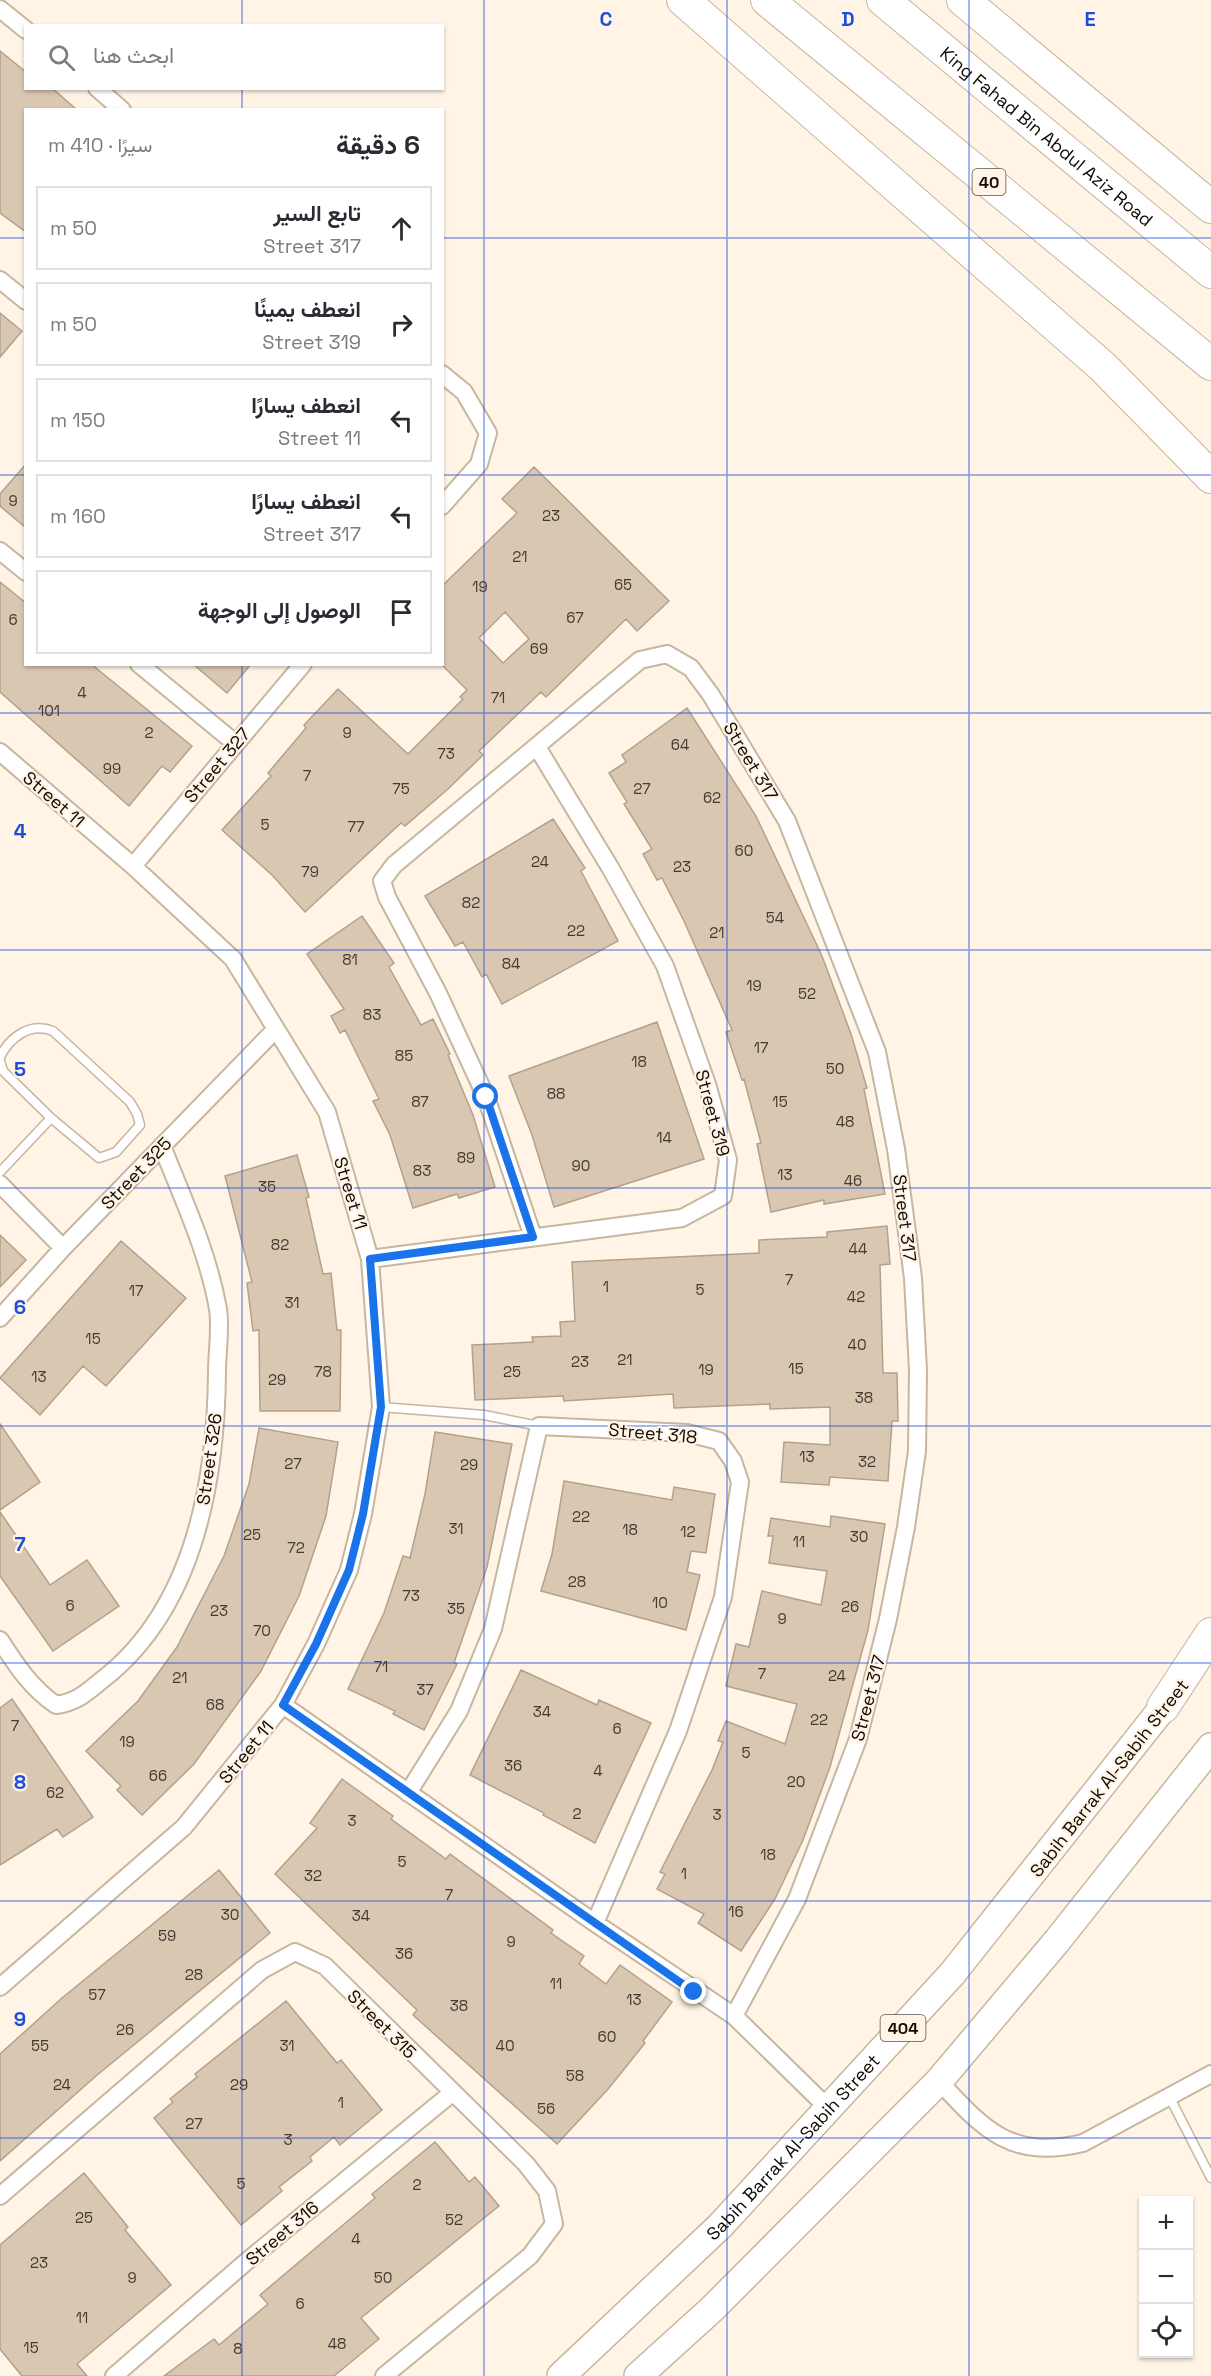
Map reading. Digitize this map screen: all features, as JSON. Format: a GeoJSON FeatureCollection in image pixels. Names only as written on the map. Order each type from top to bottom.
{"type":"FeatureCollection","features":[{"type":"Feature","properties":{"kind":"highway"},"geometry":{"type":"LineString","coordinates":[[683,0],[1103,367],[1211,448]]}},
{"type":"Feature","properties":{"kind":"highway","name":"40"},"geometry":{"type":"LineString","coordinates":[[767,0],[1211,364]]}},
{"type":"Feature","properties":{"kind":"highway","name":"King Fahad Bin Abdul Aziz Road"},"geometry":{"type":"LineString","coordinates":[[883,0],[1211,272]]}},
{"type":"Feature","properties":{"kind":"highway"},"geometry":{"type":"LineString","coordinates":[[963,0],[1211,207]]}},
{"type":"Feature","properties":{"kind":"highway"},"geometry":{"type":"LineString","coordinates":[[1103,367],[1211,477]]}},
{"type":"Feature","properties":{"kind":"highway"},"geometry":{"type":"LineString","coordinates":[[1163,1707],[1211,1634]]}},
{"type":"Feature","properties":{"kind":"main road","name":"Sabih Barrak Al-Sabih Street"},"geometry":{"type":"LineString","coordinates":[[561,2376],[720,2226],[952,1974],[1163,1707],[1211,1650]]}},
{"type":"Feature","properties":{"kind":"main road"},"geometry":{"type":"LineString","coordinates":[[638,2376],[712,2309],[939,2081],[1057,1941],[1211,1747]]}},
{"type":"Feature","properties":{"kind":"street"},"geometry":{"type":"LineString","coordinates":[[0,9],[24,28]]}},
{"type":"Feature","properties":{"kind":"street"},"geometry":{"type":"LineString","coordinates":[[99,90],[120,108]]}},
{"type":"Feature","properties":{"kind":"street"},"geometry":{"type":"LineString","coordinates":[[0,280],[24,299]]}},
{"type":"Feature","properties":{"kind":"street"},"geometry":{"type":"LineString","coordinates":[[444,376],[464,392],[488,433],[479,464],[444,504]]}},
{"type":"Feature","properties":{"kind":"street"},"geometry":{"type":"LineString","coordinates":[[0,551],[24,570]]}},
{"type":"Feature","properties":{"kind":"street","name":"Street 317"},"geometry":{"type":"LineString","coordinates":[[533,1237],[486,1097],[438,993],[387,897],[382,880],[394,865],[640,660],[667,654],[691,668],[711,695],[787,821],[877,1052],[896,1149],[913,1278],[918,1370],[917,1451],[906,1527],[888,1619],[858,1739],[797,1899],[734,2016]]}},
{"type":"Feature","properties":{"kind":"street"},"geometry":{"type":"LineString","coordinates":[[141,666],[235,742]]}},
{"type":"Feature","properties":{"kind":"street","name":"Street 327"},"geometry":{"type":"LineString","coordinates":[[133,866],[301,666]]}},
{"type":"Feature","properties":{"kind":"street","name":"Street 319"},"geometry":{"type":"LineString","coordinates":[[370,1259],[682,1218],[723,1196],[728,1160],[707,1084],[665,966],[611,869],[537,747]]}},
{"type":"Feature","properties":{"kind":"street","name":"Street 11"},"geometry":{"type":"LineString","coordinates":[[0,752],[133,866],[233,958],[327,1113],[370,1259],[381,1407],[363,1514],[349,1570],[316,1644],[283,1705],[184,1827],[0,1987]]}},
{"type":"Feature","properties":{"kind":"street","name":"Street 325"},"geometry":{"type":"LineString","coordinates":[[0,1318],[63,1248],[275,1030]]}},
{"type":"Feature","properties":{"kind":"street","name":"Street 326"},"geometry":{"type":"LineString","coordinates":[[0,1640],[25,1678],[44,1697],[56,1705],[73,1703],[127,1661],[171,1597],[203,1511],[214,1455],[218,1310],[198,1235],[162,1146]]}},
{"type":"Feature","properties":{"kind":"street"},"geometry":{"type":"LineString","coordinates":[[0,1184],[63,1248]]}},
{"type":"Feature","properties":{"kind":"street"},"geometry":{"type":"LineString","coordinates":[[408,1793],[459,1711],[494,1629],[539,1426]]}},
{"type":"Feature","properties":{"kind":"street","name":"Street 318"},"geometry":{"type":"LineString","coordinates":[[539,1426],[687,1433],[719,1441],[733,1461],[740,1482],[723,1598],[678,1731],[595,1923]]}},
{"type":"Feature","properties":{"kind":"street"},"geometry":{"type":"LineString","coordinates":[[283,1705],[595,1923],[734,2016],[829,2109]]}},
{"type":"Feature","properties":{"kind":"street","name":"Street 315"},"geometry":{"type":"LineString","coordinates":[[0,2196],[262,1970],[295,1952],[324,1966],[526,2164],[547,2191],[554,2223],[530,2256],[384,2376]]}},
{"type":"Feature","properties":{"kind":"street"},"geometry":{"type":"LineString","coordinates":[[939,2081],[975,2121],[994,2135],[1015,2144],[1037,2149],[1060,2148],[1083,2143],[1211,2074]]}},
{"type":"Feature","properties":{"kind":"street","name":"Street 316"},"geometry":{"type":"LineString","coordinates":[[114,2376],[246,2262],[452,2093]]}},
{"type":"Feature","properties":{"kind":"lane"},"geometry":{"type":"LineString","coordinates":[[42,1027],[52,1031],[130,1102],[138,1114],[140,1125],[116,1152],[99,1158],[51,1118],[3,1071],[0,1059],[22,1032],[42,1027]]}},
{"type":"Feature","properties":{"kind":"lane"},"geometry":{"type":"LineString","coordinates":[[0,1172],[51,1118]]}},
{"type":"Feature","properties":{"kind":"lane"},"geometry":{"type":"LineString","coordinates":[[381,1407],[484,1416],[539,1426]]}},
{"type":"Feature","properties":{"kind":"lane"},"geometry":{"type":"LineString","coordinates":[[1169,2096],[1211,2178]]}},
{"type":"Feature","properties":{"kind":"building"},"geometry":{"type":"Polygon","coordinates":[[[0,51],[24,70],[24,90],[54,90],[75,108],[24,108],[24,231],[0,213],[0,51]]]}},
{"type":"Feature","properties":{"kind":"building"},"geometry":{"type":"Polygon","coordinates":[[[0,313],[22,331],[0,357],[0,313]]]}},
{"type":"Feature","properties":{"kind":"building"},"geometry":{"type":"Polygon","coordinates":[[[24,466],[24,526],[0,506],[0,494],[24,466]]]}},
{"type":"Feature","properties":{"kind":"building"},"geometry":{"type":"Polygon","coordinates":[[[534,467],[669,601],[637,631],[626,619],[546,697],[541,692],[479,751],[483,755],[448,789],[405,826],[401,823],[305,912],[273,876],[222,830],[271,776],[268,773],[306,728],[304,725],[338,689],[408,754],[463,699],[460,697],[467,690],[443,666],[444,584],[517,513],[502,499],[534,467]],[[505,612],[479,638],[503,663],[529,639],[505,612]]]}},
{"type":"Feature","properties":{"kind":"building"},"geometry":{"type":"Polygon","coordinates":[[[0,582],[24,601],[24,666],[93,666],[192,746],[170,772],[162,766],[129,806],[0,692],[0,582]]]}},
{"type":"Feature","properties":{"kind":"building"},"geometry":{"type":"Polygon","coordinates":[[[195,666],[249,666],[227,693],[195,666]]]}},
{"type":"Feature","properties":{"kind":"building"},"geometry":{"type":"Polygon","coordinates":[[[687,708],[756,816],[822,956],[851,1034],[867,1088],[864,1089],[885,1194],[824,1204],[824,1200],[771,1212],[757,1144],[761,1143],[744,1079],[742,1080],[726,1032],[732,1030],[684,921],[662,878],[657,880],[643,854],[652,849],[624,804],[627,802],[609,773],[626,762],[622,755],[687,708]]]}},
{"type":"Feature","properties":{"kind":"building"},"geometry":{"type":"Polygon","coordinates":[[[553,819],[585,868],[581,871],[618,941],[502,1004],[486,974],[482,977],[463,942],[455,946],[425,896],[553,819]]]}},
{"type":"Feature","properties":{"kind":"building"},"geometry":{"type":"Polygon","coordinates":[[[362,916],[394,963],[389,967],[421,1025],[433,1019],[450,1054],[448,1055],[473,1115],[495,1187],[459,1198],[457,1194],[413,1208],[390,1135],[373,1101],[379,1099],[345,1030],[340,1033],[331,1016],[344,1009],[307,954],[362,916]]]}},
{"type":"Feature","properties":{"kind":"building"},"geometry":{"type":"Polygon","coordinates":[[[657,1022],[704,1159],[554,1207],[532,1135],[509,1076],[657,1022]]]}},
{"type":"Feature","properties":{"kind":"building"},"geometry":{"type":"Polygon","coordinates":[[[297,1155],[309,1197],[306,1198],[323,1274],[331,1273],[337,1330],[341,1330],[340,1411],[260,1411],[259,1330],[253,1331],[247,1283],[252,1282],[225,1176],[297,1155]]]}},
{"type":"Feature","properties":{"kind":"building"},"geometry":{"type":"Polygon","coordinates":[[[887,1226],[890,1264],[880,1265],[883,1373],[897,1373],[898,1421],[892,1421],[888,1481],[830,1477],[829,1485],[781,1482],[784,1442],[830,1445],[830,1407],[770,1409],[770,1404],[674,1408],[673,1394],[564,1401],[563,1396],[475,1400],[472,1345],[533,1342],[532,1337],[561,1336],[560,1322],[575,1321],[572,1262],[759,1253],[759,1240],[827,1237],[827,1232],[887,1226]]]}},
{"type":"Feature","properties":{"kind":"building"},"geometry":{"type":"Polygon","coordinates":[[[0,1235],[26,1260],[0,1287],[0,1235]]]}},
{"type":"Feature","properties":{"kind":"building"},"geometry":{"type":"Polygon","coordinates":[[[121,1241],[186,1298],[106,1386],[83,1366],[40,1415],[0,1378],[121,1241]]]}},
{"type":"Feature","properties":{"kind":"building"},"geometry":{"type":"Polygon","coordinates":[[[0,1424],[40,1482],[0,1510],[0,1424]]]}},
{"type":"Feature","properties":{"kind":"building"},"geometry":{"type":"Polygon","coordinates":[[[259,1428],[338,1442],[326,1516],[299,1596],[261,1671],[194,1764],[142,1815],[117,1790],[121,1786],[86,1751],[138,1701],[177,1647],[224,1556],[249,1484],[259,1428]]]}},
{"type":"Feature","properties":{"kind":"building"},"geometry":{"type":"Polygon","coordinates":[[[435,1432],[512,1444],[487,1567],[454,1663],[457,1664],[424,1730],[393,1714],[395,1711],[348,1689],[384,1613],[403,1556],[410,1558],[425,1494],[435,1432]]]}},
{"type":"Feature","properties":{"kind":"building"},"geometry":{"type":"Polygon","coordinates":[[[564,1481],[672,1500],[674,1487],[715,1494],[706,1553],[691,1551],[687,1572],[700,1575],[686,1630],[541,1591],[552,1554],[564,1481]]]}},
{"type":"Feature","properties":{"kind":"building"},"geometry":{"type":"Polygon","coordinates":[[[0,1512],[50,1585],[87,1560],[119,1606],[53,1651],[0,1576],[0,1512]]]}},
{"type":"Feature","properties":{"kind":"building"},"geometry":{"type":"Polygon","coordinates":[[[831,1516],[885,1524],[868,1630],[830,1767],[803,1840],[775,1899],[741,1951],[698,1923],[704,1914],[657,1889],[665,1874],[660,1872],[712,1770],[723,1742],[718,1741],[726,1721],[785,1744],[797,1704],[726,1686],[736,1644],[749,1647],[762,1591],[821,1605],[827,1571],[769,1563],[773,1536],[768,1536],[771,1518],[830,1527],[831,1516]]]}},
{"type":"Feature","properties":{"kind":"building"},"geometry":{"type":"Polygon","coordinates":[[[521,1670],[597,1705],[599,1700],[651,1723],[595,1843],[543,1815],[544,1813],[470,1775],[521,1670]]]}},
{"type":"Feature","properties":{"kind":"building"},"geometry":{"type":"Polygon","coordinates":[[[12,1699],[93,1817],[63,1837],[57,1829],[0,1865],[0,1708],[12,1699]]]}},
{"type":"Feature","properties":{"kind":"building"},"geometry":{"type":"Polygon","coordinates":[[[342,1779],[393,1816],[391,1819],[446,1859],[450,1854],[553,1930],[551,1933],[584,1956],[579,1964],[606,1984],[620,1965],[672,2002],[643,2041],[645,2043],[609,2088],[557,2144],[413,2015],[417,2010],[275,1874],[317,1828],[310,1823],[342,1779]]]}},
{"type":"Feature","properties":{"kind":"building"},"geometry":{"type":"Polygon","coordinates":[[[219,1870],[270,1933],[96,2076],[0,2161],[0,2054],[62,1998],[219,1870]]]}},
{"type":"Feature","properties":{"kind":"building"},"geometry":{"type":"Polygon","coordinates":[[[286,2001],[337,2063],[341,2060],[382,2110],[340,2145],[334,2137],[310,2157],[312,2161],[279,2187],[282,2191],[241,2225],[154,2118],[173,2102],[170,2099],[197,2077],[195,2074],[286,2001]]]}},
{"type":"Feature","properties":{"kind":"building"},"geometry":{"type":"Polygon","coordinates":[[[435,2142],[469,2182],[475,2177],[499,2206],[361,2318],[379,2339],[334,2376],[164,2376],[214,2339],[219,2345],[268,2304],[260,2295],[375,2198],[372,2194],[435,2142]]]}},
{"type":"Feature","properties":{"kind":"building"},"geometry":{"type":"Polygon","coordinates":[[[84,2173],[128,2227],[125,2230],[171,2285],[77,2364],[87,2376],[22,2376],[0,2349],[0,2245],[84,2173]]]}},
{"type":"Feature","properties":{"kind":"route"},"geometry":{"type":"LineString","coordinates":[[486,1097],[533,1237],[370,1259],[381,1407],[363,1514],[349,1570],[316,1644],[283,1705],[694,1992]]}}]}
